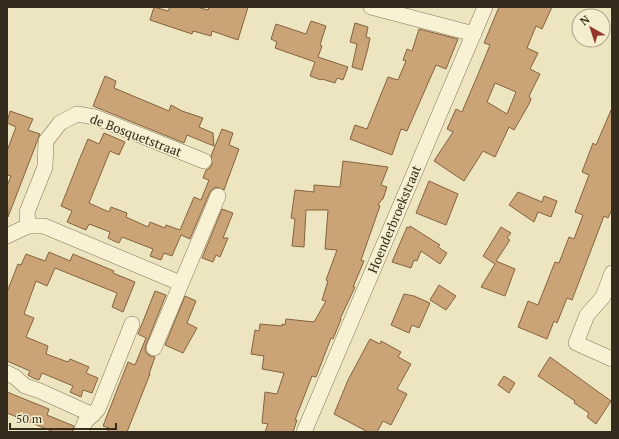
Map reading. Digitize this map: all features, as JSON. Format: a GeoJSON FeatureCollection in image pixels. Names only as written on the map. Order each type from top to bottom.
{"type":"FeatureCollection","features":[{"type":"Feature","properties":{"kind":"street"},"geometry":{"type":"LineString","coordinates":[[371,7],[474,34]]}},
{"type":"Feature","properties":{"kind":"street","name":"Hoenderbroekstraat"},"geometry":{"type":"LineString","coordinates":[[304,432],[485,7]]}},
{"type":"Feature","properties":{"kind":"street","name":"de Bosquetstraat"},"geometry":{"type":"LineString","coordinates":[[28,226],[27,212],[45,167],[46,141],[60,123],[76,114],[95,117],[204,161]]}},
{"type":"Feature","properties":{"kind":"street"},"geometry":{"type":"LineString","coordinates":[[154,348],[180,283],[218,196]]}},
{"type":"Feature","properties":{"kind":"street"},"geometry":{"type":"LineString","coordinates":[[7,236],[28,226],[44,226],[180,283]]}},
{"type":"Feature","properties":{"kind":"street"},"geometry":{"type":"LineString","coordinates":[[612,273],[603,297],[587,315],[576,344],[612,359]]}},
{"type":"Feature","properties":{"kind":"street"},"geometry":{"type":"LineString","coordinates":[[81,432],[85,422],[98,409],[132,324]]}},
{"type":"Feature","properties":{"kind":"street"},"geometry":{"type":"LineString","coordinates":[[7,373],[15,377],[25,386],[93,415]]}},
{"type":"Feature","properties":{"kind":"building"},"geometry":{"type":"Polygon","coordinates":[[[154,7],[168,11],[170,7],[197,7],[208,10],[209,7],[248,7],[238,40],[212,31],[211,36],[193,31],[192,34],[150,20],[154,7]]]}},
{"type":"Feature","properties":{"kind":"building"},"geometry":{"type":"Polygon","coordinates":[[[499,7],[552,7],[542,29],[536,26],[527,48],[538,53],[530,69],[540,74],[529,96],[531,99],[529,104],[514,130],[509,127],[495,157],[483,151],[464,181],[434,161],[453,132],[447,129],[456,109],[462,112],[479,72],[490,45],[484,43],[499,7]],[[495,83],[487,102],[507,114],[516,92],[495,83]]]}},
{"type":"Feature","properties":{"kind":"building"},"geometry":{"type":"Polygon","coordinates":[[[311,21],[326,26],[318,57],[348,67],[343,80],[337,78],[335,83],[310,76],[315,62],[275,48],[277,42],[271,39],[276,24],[306,34],[311,21]]]}},
{"type":"Feature","properties":{"kind":"building"},"geometry":{"type":"Polygon","coordinates":[[[355,23],[368,27],[366,37],[370,38],[362,70],[352,67],[357,44],[350,42],[355,23]]]}},
{"type":"Feature","properties":{"kind":"building"},"geometry":{"type":"Polygon","coordinates":[[[419,29],[458,39],[446,69],[436,65],[407,131],[401,129],[392,155],[350,139],[355,125],[367,129],[388,77],[398,80],[406,61],[403,60],[407,49],[412,51],[419,29]]]}},
{"type":"Feature","properties":{"kind":"building"},"geometry":{"type":"Polygon","coordinates":[[[105,76],[116,81],[114,88],[169,111],[171,105],[182,111],[203,118],[199,127],[213,133],[214,146],[187,135],[184,143],[93,106],[105,76]]]}},
{"type":"Feature","properties":{"kind":"building"},"geometry":{"type":"Polygon","coordinates":[[[612,108],[612,209],[608,218],[604,216],[572,300],[567,298],[557,323],[554,321],[547,339],[518,327],[528,301],[538,305],[555,262],[559,263],[569,237],[574,239],[583,215],[575,212],[589,175],[582,172],[593,143],[596,145],[612,108]]]}},
{"type":"Feature","properties":{"kind":"building"},"geometry":{"type":"Polygon","coordinates":[[[10,111],[33,119],[28,130],[40,134],[8,217],[7,186],[11,176],[7,175],[7,151],[16,127],[7,123],[10,111]]]}},
{"type":"Feature","properties":{"kind":"building"},"geometry":{"type":"Polygon","coordinates":[[[222,129],[233,133],[229,145],[239,149],[224,190],[216,187],[210,192],[190,239],[181,235],[172,256],[164,253],[161,260],[150,256],[153,249],[122,237],[119,243],[108,238],[110,232],[89,224],[86,230],[67,222],[72,211],[61,206],[80,158],[88,139],[99,144],[104,133],[125,142],[119,155],[110,151],[89,203],[109,212],[111,207],[127,213],[126,217],[148,227],[150,222],[165,228],[166,225],[180,230],[194,197],[201,200],[209,180],[203,178],[206,170],[210,168],[212,164],[211,156],[222,129]]]}},
{"type":"Feature","properties":{"kind":"building"},"geometry":{"type":"Polygon","coordinates":[[[343,161],[388,167],[381,185],[387,187],[383,199],[378,205],[380,206],[361,260],[364,261],[353,287],[355,287],[340,319],[333,339],[331,338],[316,377],[312,376],[295,420],[297,420],[293,432],[265,432],[268,424],[262,423],[265,392],[277,394],[284,373],[262,369],[264,356],[251,354],[255,330],[259,331],[260,324],[285,325],[286,319],[314,322],[326,301],[322,300],[328,281],[326,280],[337,250],[325,249],[328,210],[306,210],[304,247],[292,246],[295,219],[291,218],[295,190],[314,192],[314,185],[340,187],[343,161]]]}},
{"type":"Feature","properties":{"kind":"building"},"geometry":{"type":"Polygon","coordinates":[[[429,181],[458,194],[446,225],[416,213],[429,181]]]}},
{"type":"Feature","properties":{"kind":"building"},"geometry":{"type":"Polygon","coordinates":[[[518,192],[542,202],[544,196],[557,201],[551,217],[538,212],[534,222],[509,205],[518,192]]]}},
{"type":"Feature","properties":{"kind":"building"},"geometry":{"type":"Polygon","coordinates":[[[222,209],[233,213],[223,238],[228,238],[220,257],[216,255],[213,262],[202,258],[222,209]]]}},
{"type":"Feature","properties":{"kind":"building"},"geometry":{"type":"Polygon","coordinates":[[[410,226],[440,245],[438,247],[447,253],[440,264],[421,251],[417,261],[414,260],[411,268],[392,262],[407,227],[409,228],[410,226]]]}},
{"type":"Feature","properties":{"kind":"building"},"geometry":{"type":"Polygon","coordinates":[[[501,227],[511,233],[507,238],[510,240],[496,261],[515,269],[505,296],[481,287],[495,264],[483,256],[501,227]]]}},
{"type":"Feature","properties":{"kind":"building"},"geometry":{"type":"Polygon","coordinates":[[[49,252],[70,261],[73,254],[114,271],[113,273],[135,282],[123,312],[112,307],[117,293],[55,268],[47,286],[36,281],[24,314],[34,318],[26,337],[48,346],[46,354],[68,362],[70,359],[89,367],[86,373],[98,378],[92,393],[83,390],[81,397],[70,392],[73,386],[42,373],[39,380],[33,378],[28,375],[30,371],[7,361],[7,292],[18,264],[21,265],[26,254],[45,261],[49,252]]]}},
{"type":"Feature","properties":{"kind":"building"},"geometry":{"type":"Polygon","coordinates":[[[439,285],[456,296],[446,310],[430,300],[439,285]]]}},
{"type":"Feature","properties":{"kind":"building"},"geometry":{"type":"Polygon","coordinates":[[[155,291],[166,295],[146,345],[145,350],[147,354],[155,357],[150,374],[127,432],[107,432],[109,428],[103,426],[128,362],[135,365],[146,338],[138,334],[155,291]]]}},
{"type":"Feature","properties":{"kind":"building"},"geometry":{"type":"Polygon","coordinates":[[[404,294],[414,296],[430,303],[419,328],[412,325],[409,333],[391,325],[404,294]]]}},
{"type":"Feature","properties":{"kind":"building"},"geometry":{"type":"Polygon","coordinates":[[[185,296],[196,301],[187,323],[197,328],[183,353],[165,345],[185,296]]]}},
{"type":"Feature","properties":{"kind":"building"},"geometry":{"type":"Polygon","coordinates":[[[370,339],[380,344],[381,341],[401,352],[398,357],[411,364],[397,389],[407,394],[391,425],[383,421],[377,432],[368,432],[334,414],[348,380],[370,339]]]}},
{"type":"Feature","properties":{"kind":"building"},"geometry":{"type":"Polygon","coordinates":[[[550,357],[611,401],[596,424],[587,417],[589,413],[574,403],[575,401],[538,376],[550,357]]]}},
{"type":"Feature","properties":{"kind":"building"},"geometry":{"type":"Polygon","coordinates":[[[504,376],[515,383],[509,393],[498,385],[504,376]]]}},
{"type":"Feature","properties":{"kind":"building"},"geometry":{"type":"Polygon","coordinates":[[[7,392],[49,409],[47,415],[74,426],[72,432],[54,432],[7,413],[7,392]]]}}]}
